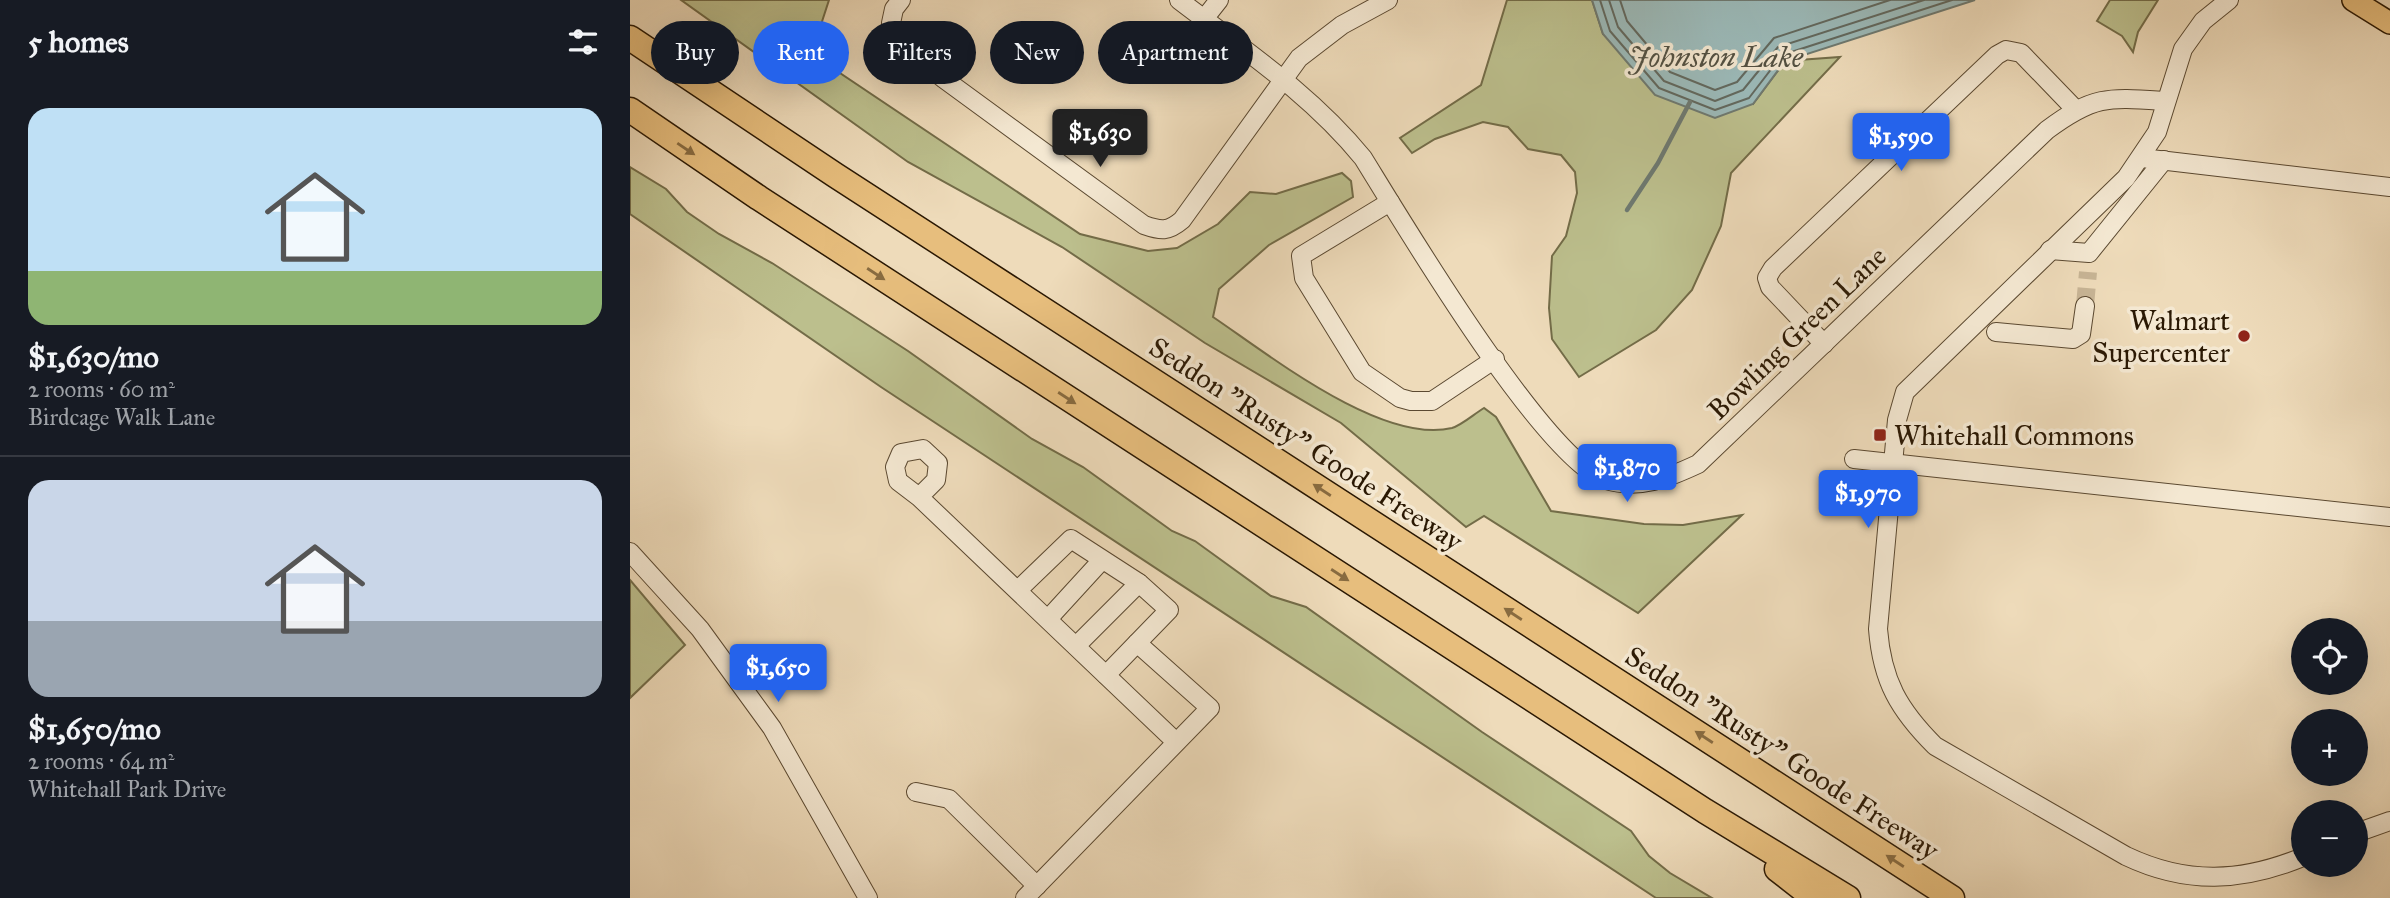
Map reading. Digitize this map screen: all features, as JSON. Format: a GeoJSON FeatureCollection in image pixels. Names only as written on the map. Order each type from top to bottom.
{"type":"FeatureCollection","features":[{"type":"Feature","properties":{"kind":"highway","name":"Seddon \"Rusty\" Goode Freeway"},"geometry":{"type":"LineString","coordinates":[[630,38],[858,190],[1952,898]]}},
{"type":"Feature","properties":{"kind":"highway"},"geometry":{"type":"LineString","coordinates":[[630,110],[759,198],[1705,811],[1848,898]]}},
{"type":"Feature","properties":{"kind":"highway"},"geometry":{"type":"LineString","coordinates":[[1705,811],[1814,898]]}},
{"type":"Feature","properties":{"kind":"main road"},"geometry":{"type":"LineString","coordinates":[[2353,0],[2390,23]]}},
{"type":"Feature","properties":{"kind":"street"},"geometry":{"type":"LineString","coordinates":[[901,0],[894,9],[891,23],[897,40],[903,46],[1144,225],[1160,231],[1171,229],[1182,220],[1283,79],[1310,50],[1342,26],[1388,0]]}},
{"type":"Feature","properties":{"kind":"street","name":"Bowling Green Lane"},"geometry":{"type":"LineString","coordinates":[[1179,0],[1283,79],[1337,125],[1363,158],[1537,420],[1576,460],[1603,479],[1631,485],[1664,480],[1698,464],[2047,130],[2075,109],[2095,100],[2165,101]]}},
{"type":"Feature","properties":{"kind":"street"},"geometry":{"type":"LineString","coordinates":[[1204,19],[1219,0]]}},
{"type":"Feature","properties":{"kind":"street"},"geometry":{"type":"LineString","coordinates":[[2230,0],[2203,21],[2183,49],[2157,132],[2142,158],[2126,177],[1905,392],[1899,407],[1878,629],[1880,650],[1895,700],[1910,721],[1935,746],[2154,869],[2190,877],[2247,876],[2291,861]]}},
{"type":"Feature","properties":{"kind":"street"},"geometry":{"type":"LineString","coordinates":[[1824,344],[1770,287],[1768,278],[1773,268],[1997,55],[2006,50],[2021,53],[2075,109]]}},
{"type":"Feature","properties":{"kind":"street"},"geometry":{"type":"LineString","coordinates":[[2142,158],[2390,187]]}},
{"type":"Feature","properties":{"kind":"street"},"geometry":{"type":"LineString","coordinates":[[2088,272],[2089,253],[2164,160]]}},
{"type":"Feature","properties":{"kind":"street"},"geometry":{"type":"LineString","coordinates":[[1390,202],[1301,256],[1304,278],[1362,372],[1400,398],[1420,402],[1432,401],[1494,359]]}},
{"type":"Feature","properties":{"kind":"street"},"geometry":{"type":"LineString","coordinates":[[2050,250],[2089,253]]}},
{"type":"Feature","properties":{"kind":"street"},"geometry":{"type":"LineString","coordinates":[[1996,332],[2073,339],[2081,334],[2085,306]]}},
{"type":"Feature","properties":{"kind":"street"},"geometry":{"type":"LineString","coordinates":[[1854,459],[2390,517]]}},
{"type":"Feature","properties":{"kind":"street"},"geometry":{"type":"LineString","coordinates":[[919,497],[1175,741]]}},
{"type":"Feature","properties":{"kind":"street"},"geometry":{"type":"LineString","coordinates":[[1018,590],[1071,539],[1139,583],[1169,610],[1106,675]]}},
{"type":"Feature","properties":{"kind":"street"},"geometry":{"type":"LineString","coordinates":[[630,552],[700,629],[772,728],[868,898]]}},
{"type":"Feature","properties":{"kind":"street"},"geometry":{"type":"LineString","coordinates":[[1048,619],[1102,560]]}},
{"type":"Feature","properties":{"kind":"street"},"geometry":{"type":"LineString","coordinates":[[1076,646],[1139,583]]}},
{"type":"Feature","properties":{"kind":"street"},"geometry":{"type":"LineString","coordinates":[[916,792],[949,799],[1031,892],[1210,708],[1137,643]]}},
{"type":"Feature","properties":{"kind":"street"},"geometry":{"type":"LineString","coordinates":[[2368,829],[2390,821]]}},
{"type":"Feature","properties":{"kind":"green space"},"geometry":{"type":"Polygon","coordinates":[[[681,0],[829,0],[822,21],[753,21],[753,51],[739,41],[739,21],[710,21],[681,0]]]}},
{"type":"Feature","properties":{"kind":"green space"},"geometry":{"type":"Polygon","coordinates":[[[1507,0],[1592,0],[1603,34],[1753,104],[1785,61],[1840,57],[1731,173],[1721,226],[1692,290],[1656,330],[1579,377],[1552,339],[1549,308],[1552,256],[1566,236],[1577,193],[1575,172],[1561,155],[1528,149],[1508,127],[1483,122],[1435,139],[1412,153],[1400,138],[1481,85],[1507,0]]]}},
{"type":"Feature","properties":{"kind":"green space"},"geometry":{"type":"Polygon","coordinates":[[[2110,0],[2158,0],[2138,32],[2133,52],[2122,36],[2097,21],[2110,0]]]}},
{"type":"Feature","properties":{"kind":"green space"},"geometry":{"type":"Polygon","coordinates":[[[849,79],[1080,234],[1148,251],[1177,248],[1218,224],[1250,192],[1276,194],[1342,173],[1351,181],[1353,197],[1269,245],[1219,289],[1213,317],[1327,393],[1393,423],[1424,430],[1452,428],[1484,408],[1496,417],[1551,511],[1644,524],[1683,525],[1742,515],[1638,613],[1484,516],[1466,527],[1341,423],[1205,343],[1062,247],[908,162],[799,84],[849,84],[849,79]]]}},
{"type":"Feature","properties":{"kind":"green space"},"geometry":{"type":"Polygon","coordinates":[[[630,167],[666,189],[687,212],[719,234],[772,263],[908,351],[1032,439],[1083,467],[1172,531],[1195,541],[1271,596],[1306,607],[1482,732],[1631,831],[1649,856],[1670,873],[1712,898],[1656,898],[881,387],[630,214],[630,167]]]}},
{"type":"Feature","properties":{"kind":"green space"},"geometry":{"type":"Polygon","coordinates":[[[630,580],[685,645],[630,698],[630,580]]]}},
{"type":"Feature","properties":{"kind":"water","name":"Johnston Lake"},"geometry":{"type":"Polygon","coordinates":[[[1592,0],[1975,0],[1785,61],[1753,104],[1715,118],[1655,95],[1603,34],[1592,0]]]}},
{"type":"Feature","properties":{"kind":"waterway"},"geometry":{"type":"LineString","coordinates":[[1627,210],[1658,163],[1690,102]]}},
{"type":"Feature","properties":{"kind":"tunnel"},"geometry":{"type":"LineString","coordinates":[[2085,306],[2088,272]]}},
{"type":"Feature","properties":{"kind":"place","name":"Walmart Supercenter"},"geometry":{"type":"Point","coordinates":[2244,336]}},
{"type":"Feature","properties":{"kind":"place","name":"Whitehall Commons"},"geometry":{"type":"Point","coordinates":[1880,435]}}]}
